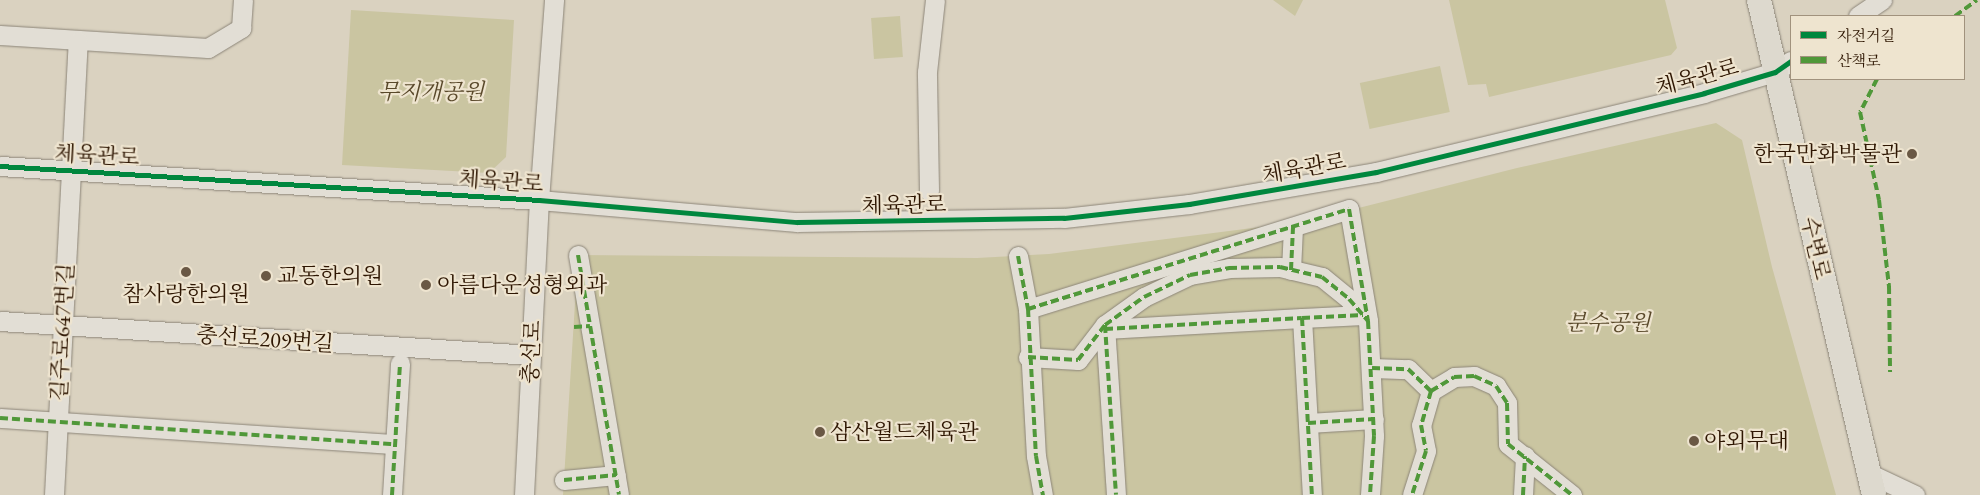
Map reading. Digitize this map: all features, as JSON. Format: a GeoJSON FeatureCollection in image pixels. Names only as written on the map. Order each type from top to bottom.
{"type":"FeatureCollection","features":[{"type":"Feature","properties":{"kind":"main road","name":"수변로"},"geometry":{"type":"LineString","coordinates":[[1759,0],[1783,66],[1871,484]]}},
{"type":"Feature","properties":{"kind":"street"},"geometry":{"type":"LineString","coordinates":[[0,35],[78,42],[208,48],[242,28],[243,0]]}},
{"type":"Feature","properties":{"kind":"street","name":"충선로"},"geometry":{"type":"LineString","coordinates":[[524,495],[539,200],[554,0]]}},
{"type":"Feature","properties":{"kind":"street"},"geometry":{"type":"LineString","coordinates":[[929,191],[927,72],[935,0]]}},
{"type":"Feature","properties":{"kind":"street"},"geometry":{"type":"LineString","coordinates":[[1860,15],[1882,0]]}},
{"type":"Feature","properties":{"kind":"street","name":"길주로647번길"},"geometry":{"type":"LineString","coordinates":[[54,495],[78,42]]}},
{"type":"Feature","properties":{"kind":"street","name":"체육관로"},"geometry":{"type":"LineString","coordinates":[[0,166],[539,200],[797,222],[1064,218],[1190,204],[1376,172],[1704,93],[1783,66]]}},
{"type":"Feature","properties":{"kind":"street"},"geometry":{"type":"LineString","coordinates":[[1028,309],[1349,209],[1372,368],[1374,419],[1370,495]]}},
{"type":"Feature","properties":{"kind":"street"},"geometry":{"type":"LineString","coordinates":[[1291,270],[1293,227]]}},
{"type":"Feature","properties":{"kind":"street"},"geometry":{"type":"LineString","coordinates":[[578,255],[582,327],[616,475],[618,495]]}},
{"type":"Feature","properties":{"kind":"street"},"geometry":{"type":"LineString","coordinates":[[1018,256],[1028,309],[1028,357],[1042,495]]}},
{"type":"Feature","properties":{"kind":"street"},"geometry":{"type":"LineString","coordinates":[[1028,357],[1078,360],[1105,327],[1144,297],[1190,275],[1229,268],[1280,267],[1322,277],[1365,318]]}},
{"type":"Feature","properties":{"kind":"street"},"geometry":{"type":"LineString","coordinates":[[1105,327],[1302,318],[1365,318]]}},
{"type":"Feature","properties":{"kind":"street"},"geometry":{"type":"LineString","coordinates":[[1302,318],[1312,495]]}},
{"type":"Feature","properties":{"kind":"street","name":"충선로209번길"},"geometry":{"type":"LineString","coordinates":[[0,321],[531,356]]}},
{"type":"Feature","properties":{"kind":"street"},"geometry":{"type":"LineString","coordinates":[[1105,327],[1116,495]]}},
{"type":"Feature","properties":{"kind":"street"},"geometry":{"type":"LineString","coordinates":[[392,495],[400,363]]}},
{"type":"Feature","properties":{"kind":"street"},"geometry":{"type":"LineString","coordinates":[[1372,368],[1408,369],[1431,391]]}},
{"type":"Feature","properties":{"kind":"street"},"geometry":{"type":"LineString","coordinates":[[1412,495],[1426,451],[1421,425],[1431,391],[1454,378],[1474,376],[1496,386],[1507,403],[1508,444],[1571,495]]}},
{"type":"Feature","properties":{"kind":"street"},"geometry":{"type":"LineString","coordinates":[[0,418],[394,444]]}},
{"type":"Feature","properties":{"kind":"street"},"geometry":{"type":"LineString","coordinates":[[1308,423],[1374,419]]}},
{"type":"Feature","properties":{"kind":"street"},"geometry":{"type":"LineString","coordinates":[[1523,495],[1525,456]]}},
{"type":"Feature","properties":{"kind":"street"},"geometry":{"type":"LineString","coordinates":[[564,480],[616,475]]}},
{"type":"Feature","properties":{"kind":"street"},"geometry":{"type":"LineString","coordinates":[[1871,484],[1915,495]]}},
{"type":"Feature","properties":{"kind":"green space"},"geometry":{"type":"Polygon","coordinates":[[[1273,0],[1303,0],[1295,16],[1273,0]]]}},
{"type":"Feature","properties":{"kind":"green space"},"geometry":{"type":"Polygon","coordinates":[[[1449,0],[1665,0],[1677,48],[1671,55],[1489,97],[1486,84],[1468,85],[1449,0]]]}},
{"type":"Feature","properties":{"kind":"green space","name":"무지개공원"},"geometry":{"type":"Polygon","coordinates":[[[351,10],[514,20],[506,157],[489,173],[342,165],[351,10]]]}},
{"type":"Feature","properties":{"kind":"green space"},"geometry":{"type":"Polygon","coordinates":[[[900,16],[903,57],[874,59],[871,18],[900,16]]]}},
{"type":"Feature","properties":{"kind":"green space"},"geometry":{"type":"Polygon","coordinates":[[[1440,66],[1450,112],[1370,129],[1360,83],[1440,66]]]}},
{"type":"Feature","properties":{"kind":"green space","name":"분수공원"},"geometry":{"type":"Polygon","coordinates":[[[1716,123],[1742,140],[1772,267],[1836,495],[563,495],[578,255],[977,258],[1049,254],[1307,221],[1517,168],[1716,123]]]}},
{"type":"Feature","properties":{"kind":"marked path"},"geometry":{"type":"LineString","coordinates":[[1956,15],[1977,0]]}},
{"type":"Feature","properties":{"kind":"marked path"},"geometry":{"type":"LineString","coordinates":[[1876,80],[1860,112],[1879,200],[1889,286],[1890,372]]}},
{"type":"Feature","properties":{"kind":"marked path"},"geometry":{"type":"LineString","coordinates":[[1028,309],[1349,209],[1368,321]]}},
{"type":"Feature","properties":{"kind":"marked path"},"geometry":{"type":"LineString","coordinates":[[1291,270],[1293,227]]}},
{"type":"Feature","properties":{"kind":"marked path"},"geometry":{"type":"LineString","coordinates":[[578,255],[619,495]]}},
{"type":"Feature","properties":{"kind":"marked path"},"geometry":{"type":"LineString","coordinates":[[1018,256],[1028,309],[1036,456],[1043,495]]}},
{"type":"Feature","properties":{"kind":"marked path"},"geometry":{"type":"LineString","coordinates":[[1028,357],[1078,360],[1105,325],[1144,297],[1190,275],[1229,268],[1280,267],[1322,277],[1349,299],[1368,321],[1374,436],[1370,495]]}},
{"type":"Feature","properties":{"kind":"marked path"},"geometry":{"type":"LineString","coordinates":[[1302,318],[1363,315]]}},
{"type":"Feature","properties":{"kind":"marked path"},"geometry":{"type":"LineString","coordinates":[[1105,329],[1302,318],[1312,495]]}},
{"type":"Feature","properties":{"kind":"marked path"},"geometry":{"type":"LineString","coordinates":[[1105,325],[1116,495]]}},
{"type":"Feature","properties":{"kind":"marked path"},"geometry":{"type":"LineString","coordinates":[[574,327],[590,326]]}},
{"type":"Feature","properties":{"kind":"marked path"},"geometry":{"type":"LineString","coordinates":[[392,495],[400,363]]}},
{"type":"Feature","properties":{"kind":"marked path"},"geometry":{"type":"LineString","coordinates":[[1372,368],[1408,369],[1431,391],[1421,425],[1426,451],[1412,495]]}},
{"type":"Feature","properties":{"kind":"marked path"},"geometry":{"type":"LineString","coordinates":[[1431,391],[1454,377],[1474,376],[1496,386],[1507,403],[1508,444],[1572,495]]}},
{"type":"Feature","properties":{"kind":"marked path"},"geometry":{"type":"LineString","coordinates":[[0,418],[394,444]]}},
{"type":"Feature","properties":{"kind":"marked path"},"geometry":{"type":"LineString","coordinates":[[1308,423],[1374,419]]}},
{"type":"Feature","properties":{"kind":"marked path"},"geometry":{"type":"LineString","coordinates":[[1523,495],[1525,456]]}},
{"type":"Feature","properties":{"kind":"marked path"},"geometry":{"type":"LineString","coordinates":[[564,480],[616,475]]}},
{"type":"Feature","properties":{"kind":"cycle path"},"geometry":{"type":"LineString","coordinates":[[0,166],[539,200],[797,222],[1064,218],[1189,204],[1376,172],[1704,93],[1775,72],[1790,62]]}},
{"type":"Feature","properties":{"kind":"place","name":"한국만화박물관"},"geometry":{"type":"Point","coordinates":[1912,154]}},
{"type":"Feature","properties":{"kind":"place","name":"참사랑한의원"},"geometry":{"type":"Point","coordinates":[186,272]}},
{"type":"Feature","properties":{"kind":"place","name":"교동한의원"},"geometry":{"type":"Point","coordinates":[266,276]}},
{"type":"Feature","properties":{"kind":"place","name":"아름다운성형외과"},"geometry":{"type":"Point","coordinates":[426,285]}},
{"type":"Feature","properties":{"kind":"place","name":"삼산월드체육관"},"geometry":{"type":"Point","coordinates":[820,432]}},
{"type":"Feature","properties":{"kind":"place","name":"야외무대"},"geometry":{"type":"Point","coordinates":[1694,441]}}]}
